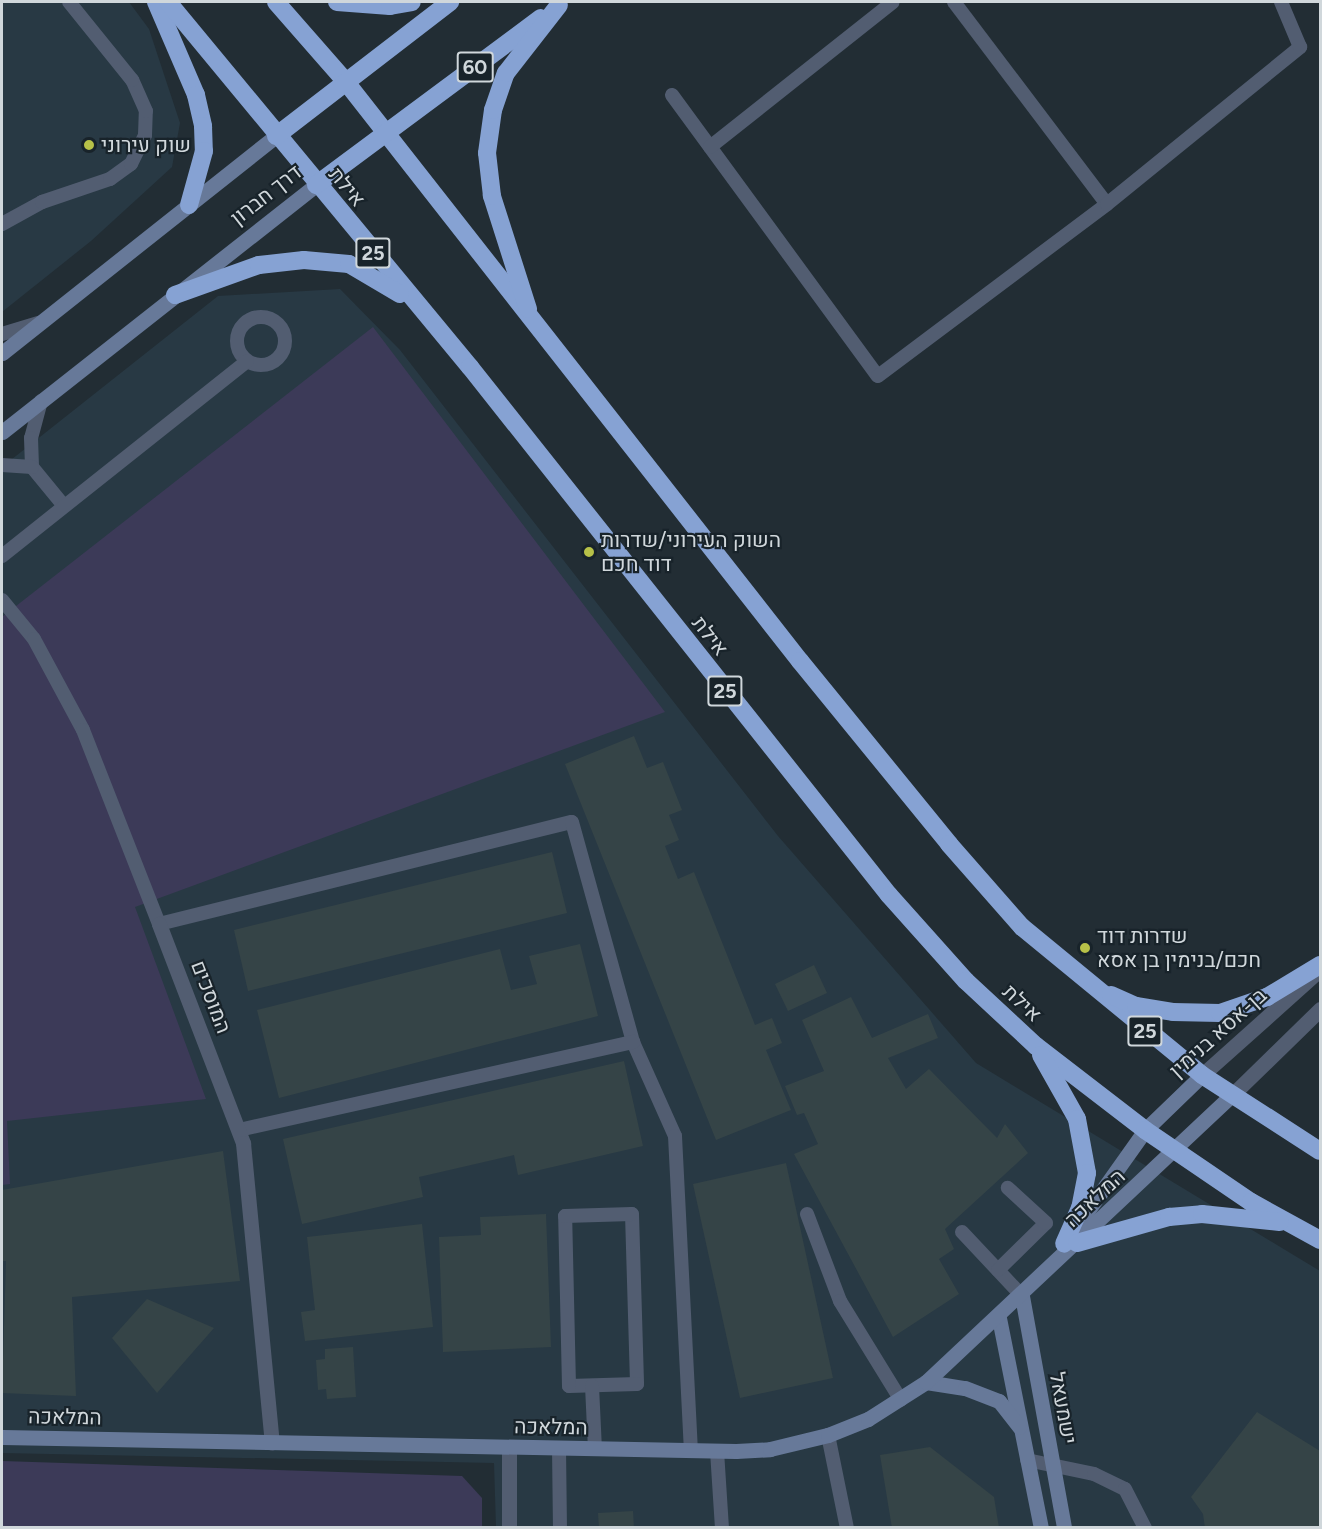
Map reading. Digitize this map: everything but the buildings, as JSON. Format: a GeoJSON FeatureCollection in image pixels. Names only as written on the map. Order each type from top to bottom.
{"type":"FeatureCollection","features":[{"type":"Feature","properties":{"kind":"highway"},"geometry":{"type":"LineString","coordinates":[[156,2],[196,95],[203,126],[204,151],[189,205]]}},
{"type":"Feature","properties":{"kind":"highway","name":"אילת"},"geometry":{"type":"LineString","coordinates":[[168,2],[316,185],[431,322],[889,895],[966,981],[1035,1046],[1175,1152],[1320,1240]]}},
{"type":"Feature","properties":{"kind":"highway","name":"25"},"geometry":{"type":"LineString","coordinates":[[276,2],[346,82],[531,320],[949,844],[1022,927],[1090,986],[1202,1075],[1320,1151]]}},
{"type":"Feature","properties":{"kind":"highway"},"geometry":{"type":"LineString","coordinates":[[337,2],[390,6],[412,2]]}},
{"type":"Feature","properties":{"kind":"highway","name":"דרך חברון"},"geometry":{"type":"LineString","coordinates":[[276,136],[450,2]]}},
{"type":"Feature","properties":{"kind":"highway"},"geometry":{"type":"LineString","coordinates":[[531,320],[492,196],[487,153],[493,110],[506,73],[561,3]]}},
{"type":"Feature","properties":{"kind":"highway","name":"דרך חברון"},"geometry":{"type":"LineString","coordinates":[[316,185],[561,3]]}},
{"type":"Feature","properties":{"kind":"highway"},"geometry":{"type":"LineString","coordinates":[[176,295],[259,265],[304,260],[338,263],[391,286],[431,322]]}},
{"type":"Feature","properties":{"kind":"highway"},"geometry":{"type":"LineString","coordinates":[[1090,986],[1136,1006],[1220,1013],[1267,997],[1320,967]]}},
{"type":"Feature","properties":{"kind":"highway"},"geometry":{"type":"LineString","coordinates":[[1035,1046],[1077,1119],[1083,1148],[1084,1190],[1071,1244]]}},
{"type":"Feature","properties":{"kind":"highway"},"geometry":{"type":"LineString","coordinates":[[1071,1244],[1123,1227],[1202,1214],[1291,1223]]}},
{"type":"Feature","properties":{"kind":"street","name":"דרך חברון"},"geometry":{"type":"LineString","coordinates":[[2,352],[276,136]]}},
{"type":"Feature","properties":{"kind":"street","name":"דרך חברון"},"geometry":{"type":"LineString","coordinates":[[2,432],[316,185]]}},
{"type":"Feature","properties":{"kind":"street","name":"המוסכים"},"geometry":{"type":"LineString","coordinates":[[159,924],[239,1130],[247,1166],[272,1443]]}},
{"type":"Feature","properties":{"kind":"street","name":"בן-אסא בנימין"},"geometry":{"type":"LineString","coordinates":[[1145,1130],[1320,967]]}},
{"type":"Feature","properties":{"kind":"street"},"geometry":{"type":"LineString","coordinates":[[1175,1152],[1320,1009]]}},
{"type":"Feature","properties":{"kind":"street","name":"המלאכה"},"geometry":{"type":"LineString","coordinates":[[1071,1244],[1145,1130]]}},
{"type":"Feature","properties":{"kind":"street","name":"המלאכה"},"geometry":{"type":"LineString","coordinates":[[2,1437],[717,1451],[770,1449],[828,1435],[901,1401],[926,1382],[999,1318],[1071,1244],[1175,1152]]}},
{"type":"Feature","properties":{"kind":"street","name":"ישמעאל"},"geometry":{"type":"LineString","coordinates":[[1022,1296],[1064,1527]]}},
{"type":"Feature","properties":{"kind":"street"},"geometry":{"type":"LineString","coordinates":[[999,1318],[1041,1527]]}},
{"type":"Feature","properties":{"kind":"street"},"geometry":{"type":"LineString","coordinates":[[926,1382],[965,1388],[999,1401],[1022,1430]]}},
{"type":"Feature","properties":{"kind":"street"},"geometry":{"type":"LineString","coordinates":[[509,1447],[509,1527]]}},
{"type":"Feature","properties":{"kind":"lane"},"geometry":{"type":"LineString","coordinates":[[2,224],[42,202],[110,179],[131,164],[145,135],[146,111],[132,80],[69,2]]}},
{"type":"Feature","properties":{"kind":"lane"},"geometry":{"type":"LineString","coordinates":[[710,147],[893,2]]}},
{"type":"Feature","properties":{"kind":"lane"},"geometry":{"type":"LineString","coordinates":[[954,2],[1107,204]]}},
{"type":"Feature","properties":{"kind":"lane"},"geometry":{"type":"LineString","coordinates":[[672,95],[878,376],[1107,204],[1300,47],[1281,2]]}},
{"type":"Feature","properties":{"kind":"lane"},"geometry":{"type":"LineString","coordinates":[[2,334],[40,323]]}},
{"type":"Feature","properties":{"kind":"lane"},"geometry":{"type":"LineString","coordinates":[[2,556],[247,361]]}},
{"type":"Feature","properties":{"kind":"lane"},"geometry":{"type":"LineString","coordinates":[[41,401],[31,438],[32,467],[63,506]]}},
{"type":"Feature","properties":{"kind":"lane"},"geometry":{"type":"LineString","coordinates":[[2,465],[32,467]]}},
{"type":"Feature","properties":{"kind":"lane","name":"המוסכים"},"geometry":{"type":"LineString","coordinates":[[2,600],[34,639],[82,730],[159,924]]}},
{"type":"Feature","properties":{"kind":"lane"},"geometry":{"type":"LineString","coordinates":[[159,924],[572,822],[633,1042],[675,1136],[691,1451]]}},
{"type":"Feature","properties":{"kind":"lane"},"geometry":{"type":"LineString","coordinates":[[239,1130],[633,1042]]}},
{"type":"Feature","properties":{"kind":"lane"},"geometry":{"type":"LineString","coordinates":[[998,1270],[1046,1224],[1008,1188]]}},
{"type":"Feature","properties":{"kind":"lane"},"geometry":{"type":"LineString","coordinates":[[632,1214],[637,1384],[592,1386],[570,1386],[565,1216],[632,1214]]}},
{"type":"Feature","properties":{"kind":"lane"},"geometry":{"type":"LineString","coordinates":[[807,1214],[840,1301],[901,1401]]}},
{"type":"Feature","properties":{"kind":"lane"},"geometry":{"type":"LineString","coordinates":[[962,1233],[1022,1296]]}},
{"type":"Feature","properties":{"kind":"lane"},"geometry":{"type":"LineString","coordinates":[[592,1386],[595,1449]]}},
{"type":"Feature","properties":{"kind":"lane"},"geometry":{"type":"LineString","coordinates":[[828,1435],[847,1527]]}},
{"type":"Feature","properties":{"kind":"lane"},"geometry":{"type":"LineString","coordinates":[[559,1448],[560,1527]]}},
{"type":"Feature","properties":{"kind":"lane"},"geometry":{"type":"LineString","coordinates":[[717,1451],[722,1527]]}},
{"type":"Feature","properties":{"kind":"lane"},"geometry":{"type":"LineString","coordinates":[[1028,1460],[1094,1474],[1125,1489],[1145,1527]]}},
{"type":"Feature","properties":{"kind":"shaded area","name":"שוק עירוני"},"geometry":{"type":"Polygon","coordinates":[[[2,2],[129,2],[149,29],[180,123],[172,167],[91,241],[2,312],[2,2]]]}},
{"type":"Feature","properties":{"kind":"shaded area"},"geometry":{"type":"Polygon","coordinates":[[[340,289],[400,350],[778,836],[976,1063],[1320,1271],[1320,1527],[496,1527],[494,1463],[2,1453],[2,467],[218,296],[340,289]]]}},
{"type":"Feature","properties":{"kind":"shaded area"},"geometry":{"type":"Polygon","coordinates":[[[373,327],[665,712],[135,907],[206,1099],[7,1121],[10,1184],[2,1185],[2,617],[373,327]]]}},
{"type":"Feature","properties":{"kind":"shaded area"},"geometry":{"type":"Polygon","coordinates":[[[2,1461],[462,1476],[482,1498],[482,1527],[2,1527],[2,1461]]]}},
{"type":"Feature","properties":{"kind":"place","name":"שוק עירוני"},"geometry":{"type":"Point","coordinates":[89,145]}},
{"type":"Feature","properties":{"kind":"place","name":"השוק העירוני/שדרות דוד חכם"},"geometry":{"type":"Point","coordinates":[589,552]}},
{"type":"Feature","properties":{"kind":"place","name":"שדרות דוד חכם/בנימין בן אסא"},"geometry":{"type":"Point","coordinates":[1085,948]}}]}
